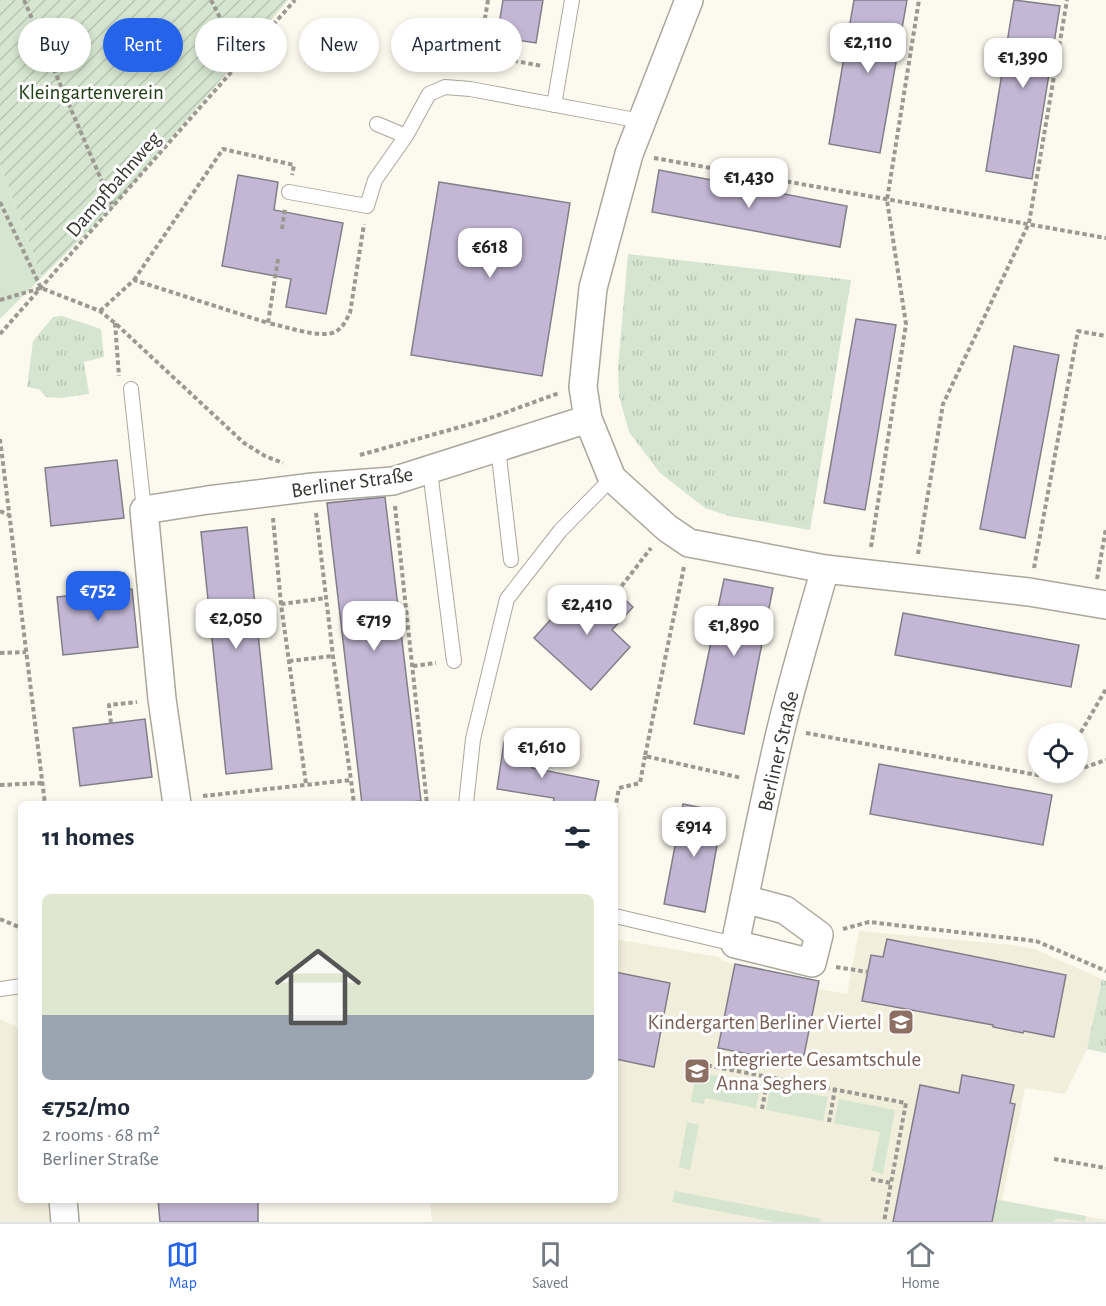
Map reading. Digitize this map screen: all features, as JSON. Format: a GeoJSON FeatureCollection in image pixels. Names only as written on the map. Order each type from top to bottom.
{"type":"FeatureCollection","features":[{"type":"Feature","properties":{"kind":"street"},"geometry":{"type":"LineString","coordinates":[[689,0],[629,153],[593,288],[583,387],[588,419],[612,478],[667,528],[689,543],[825,569],[1029,592],[1100,604]]}},
{"type":"Feature","properties":{"kind":"street","name":"Berliner Straße"},"geometry":{"type":"LineString","coordinates":[[144,510],[313,487],[393,482],[588,419]]}},
{"type":"Feature","properties":{"kind":"street"},"geometry":{"type":"LineString","coordinates":[[144,510],[148,571],[162,699],[177,801]]}},
{"type":"Feature","properties":{"kind":"street","name":"Berliner Straße"},"geometry":{"type":"LineString","coordinates":[[735,944],[781,728],[825,569]]}},
{"type":"Feature","properties":{"kind":"street"},"geometry":{"type":"LineString","coordinates":[[735,944],[812,963],[819,935],[785,910],[744,899]]}},
{"type":"Feature","properties":{"kind":"street"},"geometry":{"type":"LineString","coordinates":[[63,1203],[65,1222]]}},
{"type":"Feature","properties":{"kind":"lane"},"geometry":{"type":"LineString","coordinates":[[554,105],[572,0]]}},
{"type":"Feature","properties":{"kind":"lane"},"geometry":{"type":"LineString","coordinates":[[288,192],[367,206],[375,180],[406,136],[429,94],[445,87],[470,89],[642,121]]}},
{"type":"Feature","properties":{"kind":"lane"},"geometry":{"type":"LineString","coordinates":[[377,124],[406,136]]}},
{"type":"Feature","properties":{"kind":"lane"},"geometry":{"type":"LineString","coordinates":[[125,386],[144,510]]}},
{"type":"Feature","properties":{"kind":"lane"},"geometry":{"type":"LineString","coordinates":[[498,448],[511,560]]}},
{"type":"Feature","properties":{"kind":"lane"},"geometry":{"type":"LineString","coordinates":[[430,471],[454,661]]}},
{"type":"Feature","properties":{"kind":"lane"},"geometry":{"type":"LineString","coordinates":[[466,801],[472,739],[507,599],[560,531],[612,478]]}},
{"type":"Feature","properties":{"kind":"lane"},"geometry":{"type":"LineString","coordinates":[[618,917],[735,944]]}},
{"type":"Feature","properties":{"kind":"lane"},"geometry":{"type":"LineString","coordinates":[[0,989],[18,986]]}},
{"type":"Feature","properties":{"kind":"path"},"geometry":{"type":"LineString","coordinates":[[24,0],[113,207]]}},
{"type":"Feature","properties":{"kind":"path"},"geometry":{"type":"LineString","coordinates":[[211,0],[220,18]]}},
{"type":"Feature","properties":{"kind":"path","name":"Dampfbahnweg"},"geometry":{"type":"LineString","coordinates":[[279,18],[295,0]]}},
{"type":"Feature","properties":{"kind":"path"},"geometry":{"type":"LineString","coordinates":[[488,0],[478,54],[560,70]]}},
{"type":"Feature","properties":{"kind":"path"},"geometry":{"type":"LineString","coordinates":[[867,575],[906,324],[887,200],[919,0]]}},
{"type":"Feature","properties":{"kind":"path"},"geometry":{"type":"LineString","coordinates":[[914,579],[944,404],[1029,223],[1067,0]]}},
{"type":"Feature","properties":{"kind":"path","name":"Dampfbahnweg"},"geometry":{"type":"LineString","coordinates":[[0,334],[231,72]]}},
{"type":"Feature","properties":{"kind":"path"},"geometry":{"type":"LineString","coordinates":[[100,311],[134,280],[223,149],[294,165],[288,192]]}},
{"type":"Feature","properties":{"kind":"path"},"geometry":{"type":"LineString","coordinates":[[629,153],[1106,238]]}},
{"type":"Feature","properties":{"kind":"path"},"geometry":{"type":"LineString","coordinates":[[0,202],[41,288]]}},
{"type":"Feature","properties":{"kind":"path"},"geometry":{"type":"LineString","coordinates":[[134,280],[268,323],[324,335],[336,332],[350,313],[367,206]]}},
{"type":"Feature","properties":{"kind":"path"},"geometry":{"type":"LineString","coordinates":[[268,323],[278,259]]}},
{"type":"Feature","properties":{"kind":"path"},"geometry":{"type":"LineString","coordinates":[[0,300],[41,288],[100,311],[244,443],[265,456],[291,466]]}},
{"type":"Feature","properties":{"kind":"path"},"geometry":{"type":"LineString","coordinates":[[115,323],[125,386]]}},
{"type":"Feature","properties":{"kind":"path"},"geometry":{"type":"LineString","coordinates":[[1029,592],[1078,332],[1106,336]]}},
{"type":"Feature","properties":{"kind":"path"},"geometry":{"type":"LineString","coordinates":[[351,458],[485,420],[559,393],[583,387]]}},
{"type":"Feature","properties":{"kind":"path"},"geometry":{"type":"LineString","coordinates":[[0,439],[45,801]]}},
{"type":"Feature","properties":{"kind":"path"},"geometry":{"type":"LineString","coordinates":[[393,482],[427,801]]}},
{"type":"Feature","properties":{"kind":"path"},"geometry":{"type":"LineString","coordinates":[[313,487],[333,656],[354,801]]}},
{"type":"Feature","properties":{"kind":"path"},"geometry":{"type":"LineString","coordinates":[[270,493],[281,604],[306,784]]}},
{"type":"Feature","properties":{"kind":"path"},"geometry":{"type":"LineString","coordinates":[[0,511],[10,516]]}},
{"type":"Feature","properties":{"kind":"path"},"geometry":{"type":"LineString","coordinates":[[617,592],[667,528]]}},
{"type":"Feature","properties":{"kind":"path"},"geometry":{"type":"LineString","coordinates":[[1100,604],[1106,528]]}},
{"type":"Feature","properties":{"kind":"path"},"geometry":{"type":"LineString","coordinates":[[617,801],[619,788],[640,783],[689,543]]}},
{"type":"Feature","properties":{"kind":"path"},"geometry":{"type":"LineString","coordinates":[[93,593],[92,577],[148,571]]}},
{"type":"Feature","properties":{"kind":"path"},"geometry":{"type":"LineString","coordinates":[[281,604],[326,598]]}},
{"type":"Feature","properties":{"kind":"path"},"geometry":{"type":"LineString","coordinates":[[0,653],[26,652]]}},
{"type":"Feature","properties":{"kind":"path"},"geometry":{"type":"LineString","coordinates":[[289,661],[333,656]]}},
{"type":"Feature","properties":{"kind":"path"},"geometry":{"type":"LineString","coordinates":[[1086,723],[1106,689]]}},
{"type":"Feature","properties":{"kind":"path"},"geometry":{"type":"LineString","coordinates":[[111,723],[109,705],[162,699]]}},
{"type":"Feature","properties":{"kind":"path"},"geometry":{"type":"LineString","coordinates":[[781,728],[1028,773]]}},
{"type":"Feature","properties":{"kind":"path"},"geometry":{"type":"LineString","coordinates":[[645,756],[769,784]]}},
{"type":"Feature","properties":{"kind":"path"},"geometry":{"type":"LineString","coordinates":[[1088,766],[1106,760]]}},
{"type":"Feature","properties":{"kind":"path"},"geometry":{"type":"LineString","coordinates":[[177,801],[351,780]]}},
{"type":"Feature","properties":{"kind":"path"},"geometry":{"type":"LineString","coordinates":[[0,785],[42,783]]}},
{"type":"Feature","properties":{"kind":"path"},"geometry":{"type":"LineString","coordinates":[[0,919],[18,927]]}},
{"type":"Feature","properties":{"kind":"path"},"geometry":{"type":"LineString","coordinates":[[819,935],[869,922],[1035,941],[1106,971]]}},
{"type":"Feature","properties":{"kind":"path"},"geometry":{"type":"LineString","coordinates":[[700,1064],[906,1102],[884,1222]]}},
{"type":"Feature","properties":{"kind":"path"},"geometry":{"type":"LineString","coordinates":[[762,1109],[768,1077]]}},
{"type":"Feature","properties":{"kind":"path"},"geometry":{"type":"LineString","coordinates":[[829,1122],[835,1089]]}},
{"type":"Feature","properties":{"kind":"path"},"geometry":{"type":"LineString","coordinates":[[1054,1159],[1106,1168]]}},
{"type":"Feature","properties":{"kind":"path"},"geometry":{"type":"LineString","coordinates":[[871,1179],[891,1183]]}},
{"type":"Feature","properties":{"kind":"shaded area"},"geometry":{"type":"Polygon","coordinates":[[[859,931],[1013,945],[1034,949],[1102,979],[1087,1049],[1065,1094],[1025,1088],[1002,1200],[1106,1220],[1106,1222],[432,1222],[430,1203],[618,1203],[618,940],[719,957],[723,961],[735,964],[819,981],[818,989],[847,994],[859,931]]]}},
{"type":"Feature","properties":{"kind":"shaded area"},"geometry":{"type":"Polygon","coordinates":[[[0,1019],[15,1026],[18,1030],[18,1203],[49,1203],[52,1222],[0,1222],[0,1019]]]}},
{"type":"Feature","properties":{"kind":"green space","name":"Kleingartenverein"},"geometry":{"type":"Polygon","coordinates":[[[0,0],[288,0],[273,18],[195,18],[195,72],[227,72],[113,207],[42,277],[0,164],[0,0]]]}},
{"type":"Feature","properties":{"kind":"green space"},"geometry":{"type":"Polygon","coordinates":[[[0,164],[42,277],[0,319],[0,164]]]}},
{"type":"Feature","properties":{"kind":"green space"},"geometry":{"type":"Polygon","coordinates":[[[628,254],[851,280],[810,530],[729,516],[705,508],[660,473],[629,432],[619,396],[618,367],[628,254]]]}},
{"type":"Feature","properties":{"kind":"green space"},"geometry":{"type":"Polygon","coordinates":[[[62,316],[101,329],[104,357],[84,362],[89,394],[60,398],[46,397],[39,389],[27,387],[33,341],[53,317],[62,316]]]}},
{"type":"Feature","properties":{"kind":"green space"},"geometry":{"type":"Polygon","coordinates":[[[1102,979],[1106,981],[1106,1053],[1087,1049],[1102,979]]]}},
{"type":"Feature","properties":{"kind":"green space"},"geometry":{"type":"Polygon","coordinates":[[[696,1072],[761,1084],[756,1108],[705,1098],[704,1104],[691,1102],[696,1072]]]}},
{"type":"Feature","properties":{"kind":"green space"},"geometry":{"type":"Polygon","coordinates":[[[770,1087],[828,1097],[823,1121],[766,1110],[770,1087]]]}},
{"type":"Feature","properties":{"kind":"green space"},"geometry":{"type":"Polygon","coordinates":[[[839,1099],[895,1110],[883,1174],[872,1171],[880,1132],[834,1123],[839,1099]]]}},
{"type":"Feature","properties":{"kind":"green space"},"geometry":{"type":"Polygon","coordinates":[[[687,1122],[699,1125],[690,1170],[679,1167],[687,1122]]]}},
{"type":"Feature","properties":{"kind":"green space"},"geometry":{"type":"Polygon","coordinates":[[[675,1191],[821,1219],[820,1222],[774,1222],[672,1202],[675,1191]]]}},
{"type":"Feature","properties":{"kind":"green space"},"geometry":{"type":"Polygon","coordinates":[[[992,1199],[1086,1216],[1085,1222],[1057,1218],[1054,1222],[992,1222],[992,1199]]]}},
{"type":"Feature","properties":{"kind":"building"},"geometry":{"type":"Polygon","coordinates":[[[503,0],[543,0],[536,43],[522,41],[522,18],[500,18],[503,0]]]}},
{"type":"Feature","properties":{"kind":"building"},"geometry":{"type":"Polygon","coordinates":[[[854,0],[907,0],[880,153],[829,144],[854,0]]]}},
{"type":"Feature","properties":{"kind":"building"},"geometry":{"type":"Polygon","coordinates":[[[1014,0],[1060,6],[1032,179],[986,171],[1014,0]]]}},
{"type":"Feature","properties":{"kind":"building"},"geometry":{"type":"Polygon","coordinates":[[[659,170],[847,206],[840,247],[652,212],[659,170]]]}},
{"type":"Feature","properties":{"kind":"building"},"geometry":{"type":"Polygon","coordinates":[[[238,175],[278,182],[274,210],[343,223],[326,314],[286,307],[291,279],[222,266],[238,175]]]}},
{"type":"Feature","properties":{"kind":"building"},"geometry":{"type":"Polygon","coordinates":[[[439,182],[570,203],[542,376],[411,355],[439,182]]]}},
{"type":"Feature","properties":{"kind":"building"},"geometry":{"type":"Polygon","coordinates":[[[856,319],[896,325],[865,510],[824,503],[856,319]]]}},
{"type":"Feature","properties":{"kind":"building"},"geometry":{"type":"Polygon","coordinates":[[[1014,346],[1059,355],[1025,538],[980,529],[1014,346]]]}},
{"type":"Feature","properties":{"kind":"building"},"geometry":{"type":"Polygon","coordinates":[[[117,460],[124,518],[51,526],[45,468],[117,460]]]}},
{"type":"Feature","properties":{"kind":"building"},"geometry":{"type":"Polygon","coordinates":[[[385,497],[421,801],[362,801],[327,503],[385,497]]]}},
{"type":"Feature","properties":{"kind":"building"},"geometry":{"type":"Polygon","coordinates":[[[247,527],[272,769],[226,774],[201,532],[247,527]]]}},
{"type":"Feature","properties":{"kind":"building"},"geometry":{"type":"Polygon","coordinates":[[[724,579],[773,588],[744,734],[694,724],[724,579]]]}},
{"type":"Feature","properties":{"kind":"building"},"geometry":{"type":"Polygon","coordinates":[[[611,587],[633,607],[612,630],[630,647],[591,690],[534,638],[574,594],[590,609],[611,587]]]}},
{"type":"Feature","properties":{"kind":"building"},"geometry":{"type":"Polygon","coordinates":[[[132,589],[138,647],[63,655],[57,597],[132,589]]]}},
{"type":"Feature","properties":{"kind":"building"},"geometry":{"type":"Polygon","coordinates":[[[903,613],[1079,645],[1071,687],[895,655],[903,613]]]}},
{"type":"Feature","properties":{"kind":"building"},"geometry":{"type":"Polygon","coordinates":[[[145,719],[152,777],[80,786],[73,728],[145,719]]]}},
{"type":"Feature","properties":{"kind":"building"},"geometry":{"type":"Polygon","coordinates":[[[504,742],[535,747],[532,768],[599,781],[595,801],[554,801],[554,798],[497,789],[504,742]]]}},
{"type":"Feature","properties":{"kind":"building"},"geometry":{"type":"Polygon","coordinates":[[[879,764],[1052,795],[1043,845],[870,814],[879,764]]]}},
{"type":"Feature","properties":{"kind":"building"},"geometry":{"type":"Polygon","coordinates":[[[683,804],[723,812],[705,912],[664,904],[683,804]]]}},
{"type":"Feature","properties":{"kind":"building"},"geometry":{"type":"Polygon","coordinates":[[[887,939],[1066,975],[1054,1037],[862,1001],[871,955],[883,957],[887,939]]]}},
{"type":"Feature","properties":{"kind":"building"},"geometry":{"type":"Polygon","coordinates":[[[735,964],[819,981],[802,1065],[718,1048],[735,964]]]}},
{"type":"Feature","properties":{"kind":"building"},"geometry":{"type":"Polygon","coordinates":[[[618,973],[670,983],[654,1067],[618,1060],[618,973]]]}},
{"type":"Feature","properties":{"kind":"building"},"geometry":{"type":"Polygon","coordinates":[[[962,1075],[1014,1085],[1010,1103],[1015,1104],[992,1222],[893,1222],[920,1085],[959,1093],[962,1075]]]}},
{"type":"Feature","properties":{"kind":"building"},"geometry":{"type":"Polygon","coordinates":[[[158,1203],[258,1203],[258,1222],[160,1222],[158,1203]]]}},
{"type":"Feature","properties":{"kind":"place","name":"Kindergarten Berliner Viertel"},"geometry":{"type":"Point","coordinates":[901,1022]}},
{"type":"Feature","properties":{"kind":"place","name":"Integrierte Gesamtschule Anna Seghers"},"geometry":{"type":"Point","coordinates":[697,1071]}}]}
